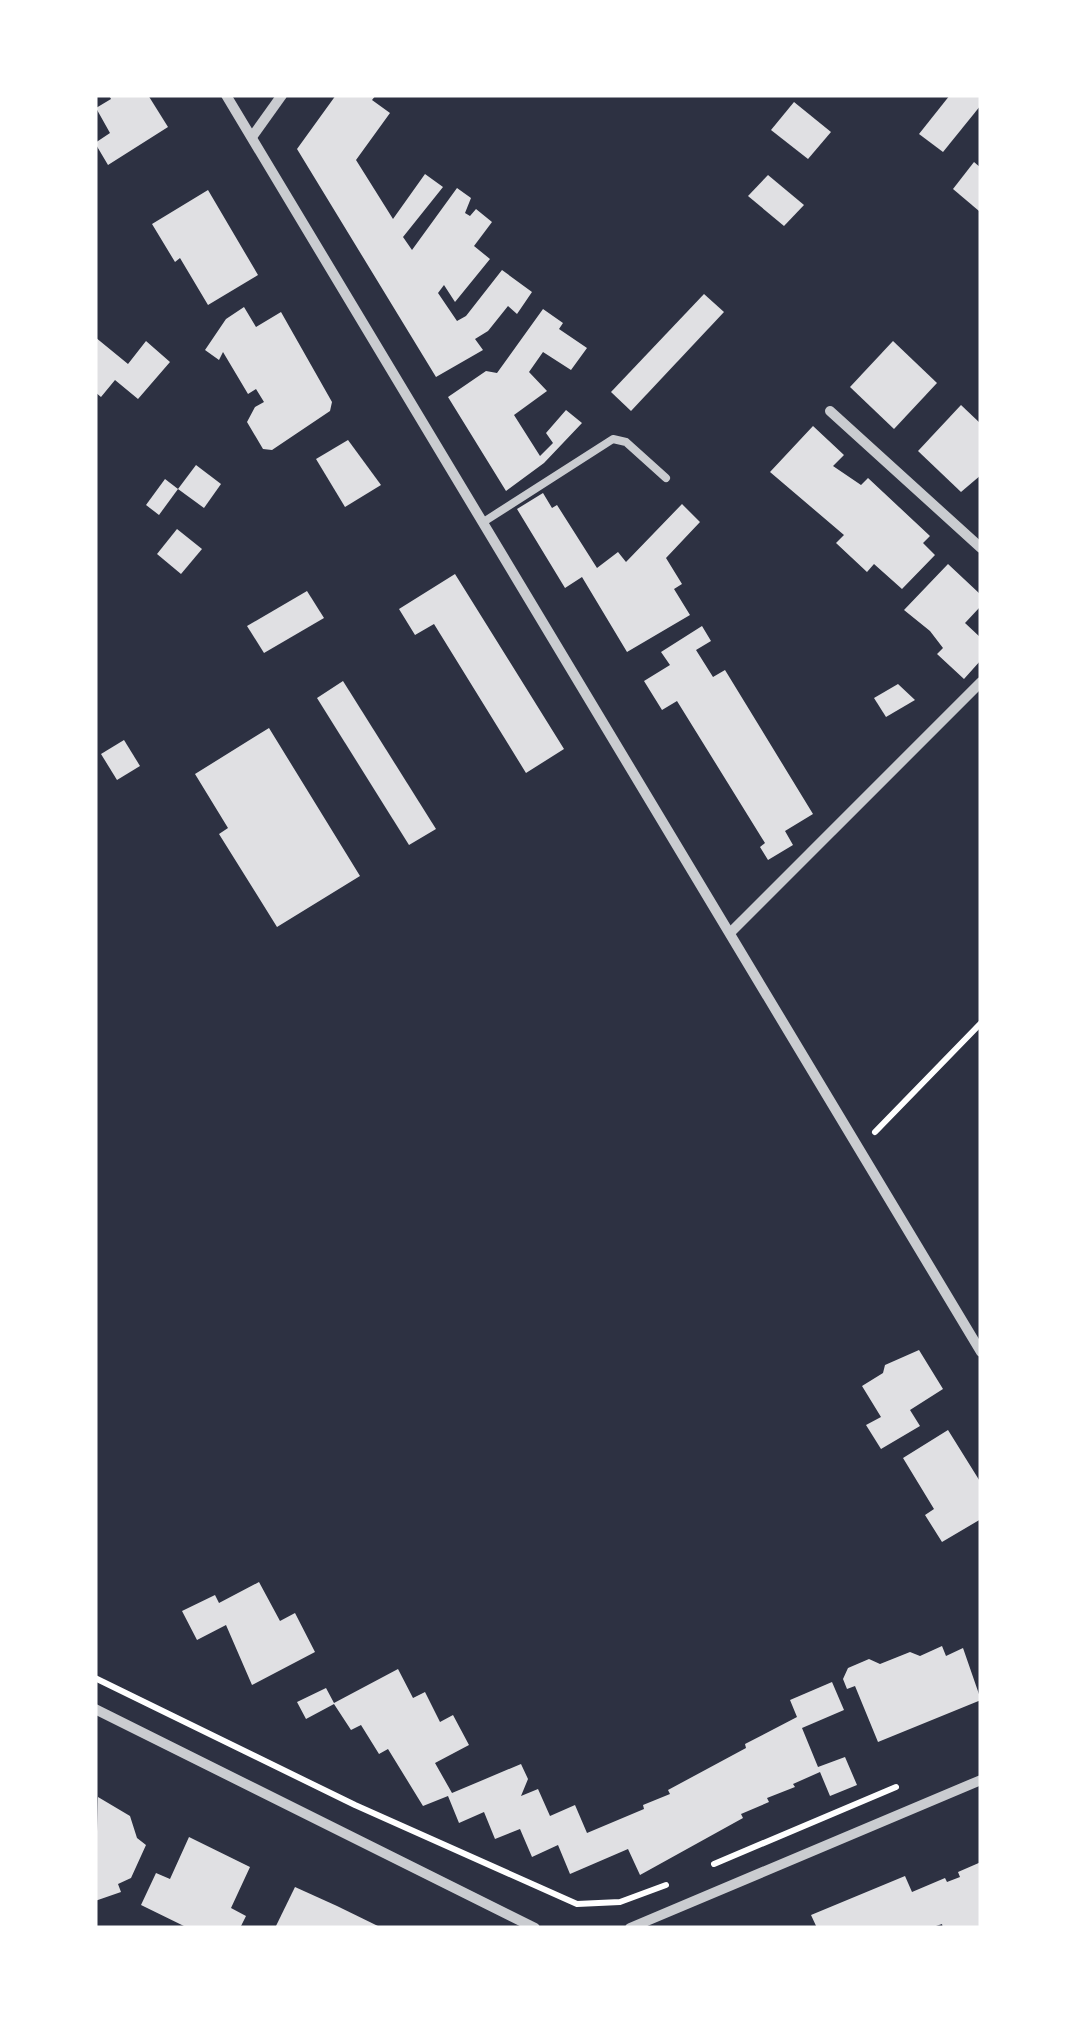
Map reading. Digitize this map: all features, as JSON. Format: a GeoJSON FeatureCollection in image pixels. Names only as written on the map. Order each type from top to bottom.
{"type":"FeatureCollection","features":[{"type":"Feature","properties":{"kind":"street"},"geometry":{"type":"LineString","coordinates":[[226,95],[731,932],[856,1150],[981,1352]]}},
{"type":"Feature","properties":{"kind":"street"},"geometry":{"type":"LineString","coordinates":[[252,138],[282,95]]}},
{"type":"Feature","properties":{"kind":"street"},"geometry":{"type":"LineString","coordinates":[[830,411],[981,548]]}},
{"type":"Feature","properties":{"kind":"street"},"geometry":{"type":"LineString","coordinates":[[731,932],[981,682]]}},
{"type":"Feature","properties":{"kind":"street"},"geometry":{"type":"LineString","coordinates":[[95,1710],[535,1928]]}},
{"type":"Feature","properties":{"kind":"street"},"geometry":{"type":"LineString","coordinates":[[630,1928],[981,1780]]}},
{"type":"Feature","properties":{"kind":"lane"},"geometry":{"type":"LineString","coordinates":[[485,521],[613,440],[626,442],[666,478]]}},
{"type":"Feature","properties":{"kind":"path"},"geometry":{"type":"LineString","coordinates":[[856,1150],[981,1023]]}},
{"type":"Feature","properties":{"kind":"path"},"geometry":{"type":"LineString","coordinates":[[95,1678],[355,1805],[578,1904],[620,1902],[671,1882]]}},
{"type":"Feature","properties":{"kind":"path"},"geometry":{"type":"LineString","coordinates":[[705,1868],[913,1781]]}},
{"type":"Feature","properties":{"kind":"building"},"geometry":{"type":"Polygon","coordinates":[[[109,95],[148,95],[168,127],[108,165],[95,143],[110,133],[96,108],[111,99],[109,95]]]}},
{"type":"Feature","properties":{"kind":"building"},"geometry":{"type":"Polygon","coordinates":[[[336,95],[376,95],[372,100],[390,113],[356,160],[393,219],[425,174],[443,187],[403,237],[412,250],[457,188],[471,198],[465,213],[470,216],[476,209],[492,222],[474,246],[490,259],[455,302],[444,285],[438,293],[457,321],[466,316],[502,270],[532,292],[517,314],[508,306],[488,331],[475,339],[483,350],[436,377],[297,149],[336,95]]]}},
{"type":"Feature","properties":{"kind":"building"},"geometry":{"type":"Polygon","coordinates":[[[950,95],[981,95],[981,105],[943,152],[919,134],[950,95]]]}},
{"type":"Feature","properties":{"kind":"building"},"geometry":{"type":"Polygon","coordinates":[[[794,102],[831,132],[808,159],[771,130],[794,102]]]}},
{"type":"Feature","properties":{"kind":"building"},"geometry":{"type":"Polygon","coordinates":[[[974,162],[981,168],[979,211],[953,189],[974,162]]]}},
{"type":"Feature","properties":{"kind":"building"},"geometry":{"type":"Polygon","coordinates":[[[768,175],[804,205],[784,226],[748,196],[768,175]]]}},
{"type":"Feature","properties":{"kind":"building"},"geometry":{"type":"Polygon","coordinates":[[[208,190],[258,275],[208,305],[180,258],[175,262],[152,224],[208,190]]]}},
{"type":"Feature","properties":{"kind":"building"},"geometry":{"type":"Polygon","coordinates":[[[704,294],[724,312],[631,411],[611,392],[704,294]]]}},
{"type":"Feature","properties":{"kind":"building"},"geometry":{"type":"Polygon","coordinates":[[[244,307],[256,327],[281,312],[332,402],[330,411],[272,450],[263,449],[247,422],[255,407],[264,402],[256,389],[248,394],[223,352],[219,360],[205,350],[226,319],[244,307]]]}},
{"type":"Feature","properties":{"kind":"building"},"geometry":{"type":"Polygon","coordinates":[[[543,309],[563,323],[559,329],[587,348],[571,370],[543,352],[529,372],[547,391],[514,415],[540,456],[553,443],[546,433],[566,410],[582,423],[544,463],[506,491],[448,397],[486,371],[497,373],[543,309]]]}},
{"type":"Feature","properties":{"kind":"building"},"geometry":{"type":"Polygon","coordinates":[[[95,337],[128,364],[146,341],[170,362],[138,399],[115,380],[101,397],[95,392],[95,337]]]}},
{"type":"Feature","properties":{"kind":"building"},"geometry":{"type":"Polygon","coordinates":[[[893,341],[937,383],[894,429],[850,387],[893,341]]]}},
{"type":"Feature","properties":{"kind":"building"},"geometry":{"type":"Polygon","coordinates":[[[961,405],[981,424],[981,475],[961,492],[918,451],[961,405]]]}},
{"type":"Feature","properties":{"kind":"building"},"geometry":{"type":"Polygon","coordinates":[[[813,426],[844,455],[833,466],[861,485],[868,478],[930,536],[923,543],[935,555],[902,589],[874,564],[867,572],[836,543],[844,535],[770,472],[813,426]]]}},
{"type":"Feature","properties":{"kind":"building"},"geometry":{"type":"Polygon","coordinates":[[[348,440],[381,485],[345,507],[316,459],[348,440]]]}},
{"type":"Feature","properties":{"kind":"building"},"geometry":{"type":"Polygon","coordinates":[[[196,465],[221,484],[204,508],[178,489],[196,465]]]}},
{"type":"Feature","properties":{"kind":"building"},"geometry":{"type":"Polygon","coordinates":[[[165,479],[178,489],[159,515],[146,505],[165,479]]]}},
{"type":"Feature","properties":{"kind":"building"},"geometry":{"type":"Polygon","coordinates":[[[543,493],[552,508],[557,505],[597,568],[618,552],[626,562],[682,504],[700,522],[666,558],[682,584],[674,589],[690,615],[627,652],[582,577],[565,588],[517,509],[543,493]]]}},
{"type":"Feature","properties":{"kind":"building"},"geometry":{"type":"Polygon","coordinates":[[[177,529],[202,549],[181,574],[157,554],[177,529]]]}},
{"type":"Feature","properties":{"kind":"building"},"geometry":{"type":"Polygon","coordinates":[[[948,564],[980,594],[980,607],[965,623],[981,638],[981,660],[964,679],[937,654],[943,648],[930,631],[904,610],[948,564]]]}},
{"type":"Feature","properties":{"kind":"building"},"geometry":{"type":"Polygon","coordinates":[[[455,574],[564,749],[526,773],[434,624],[415,635],[399,609],[455,574]]]}},
{"type":"Feature","properties":{"kind":"building"},"geometry":{"type":"Polygon","coordinates":[[[307,591],[324,618],[264,653],[247,626],[307,591]]]}},
{"type":"Feature","properties":{"kind":"building"},"geometry":{"type":"Polygon","coordinates":[[[702,626],[711,641],[696,650],[713,677],[725,670],[813,814],[785,831],[793,845],[768,860],[760,847],[765,843],[677,701],[662,710],[644,681],[670,665],[661,652],[702,626]]]}},
{"type":"Feature","properties":{"kind":"building"},"geometry":{"type":"Polygon","coordinates":[[[343,681],[436,829],[409,845],[317,698],[343,681]]]}},
{"type":"Feature","properties":{"kind":"building"},"geometry":{"type":"Polygon","coordinates":[[[898,684],[915,700],[886,717],[874,698],[898,684]]]}},
{"type":"Feature","properties":{"kind":"building"},"geometry":{"type":"Polygon","coordinates":[[[269,728],[360,876],[277,927],[219,834],[228,828],[195,774],[269,728]]]}},
{"type":"Feature","properties":{"kind":"building"},"geometry":{"type":"Polygon","coordinates":[[[124,740],[140,766],[117,780],[101,754],[124,740]]]}},
{"type":"Feature","properties":{"kind":"building"},"geometry":{"type":"Polygon","coordinates":[[[919,1350],[943,1389],[910,1410],[920,1426],[881,1449],[866,1425],[881,1417],[862,1386],[883,1373],[885,1365],[919,1350]]]}},
{"type":"Feature","properties":{"kind":"building"},"geometry":{"type":"Polygon","coordinates":[[[948,1430],[981,1483],[981,1519],[942,1542],[925,1515],[934,1509],[903,1458],[948,1430]]]}},
{"type":"Feature","properties":{"kind":"building"},"geometry":{"type":"Polygon","coordinates":[[[259,1582],[280,1621],[295,1613],[315,1652],[252,1685],[226,1625],[197,1640],[182,1611],[215,1595],[219,1603],[259,1582]]]}},
{"type":"Feature","properties":{"kind":"building"},"geometry":{"type":"Polygon","coordinates":[[[942,1646],[946,1656],[963,1648],[981,1700],[878,1742],[855,1686],[847,1689],[843,1679],[848,1668],[869,1659],[880,1664],[910,1652],[920,1656],[942,1646]]]}},
{"type":"Feature","properties":{"kind":"building"},"geometry":{"type":"Polygon","coordinates":[[[398,1669],[413,1698],[425,1692],[440,1722],[453,1715],[469,1745],[435,1763],[452,1793],[521,1764],[528,1779],[521,1796],[538,1789],[550,1816],[575,1805],[587,1833],[644,1809],[643,1805],[670,1794],[668,1790],[797,1717],[790,1700],[832,1682],[844,1710],[802,1728],[818,1767],[845,1757],[857,1785],[830,1796],[820,1772],[767,1798],[769,1802],[741,1814],[743,1818],[640,1875],[628,1849],[570,1874],[558,1845],[532,1857],[520,1829],[495,1839],[484,1812],[459,1823],[448,1796],[423,1806],[388,1749],[379,1754],[361,1725],[351,1730],[334,1704],[306,1719],[297,1702],[326,1688],[334,1703],[398,1669]]]}},
{"type":"Feature","properties":{"kind":"building"},"geometry":{"type":"Polygon","coordinates":[[[98,1797],[130,1816],[137,1838],[146,1845],[131,1878],[118,1884],[121,1892],[95,1901],[98,1797]]]}},
{"type":"Feature","properties":{"kind":"building"},"geometry":{"type":"Polygon","coordinates":[[[189,1837],[250,1867],[231,1908],[246,1916],[240,1928],[188,1928],[141,1905],[156,1873],[170,1879],[189,1837]]]}},
{"type":"Feature","properties":{"kind":"building"},"geometry":{"type":"Polygon","coordinates":[[[981,1862],[981,1928],[943,1928],[942,1924],[930,1928],[817,1928],[811,1915],[905,1876],[912,1892],[945,1878],[947,1882],[960,1877],[958,1872],[981,1862]]]}},
{"type":"Feature","properties":{"kind":"building"},"geometry":{"type":"Polygon","coordinates":[[[295,1887],[337,1906],[382,1928],[275,1928],[295,1887]]]}}]}
